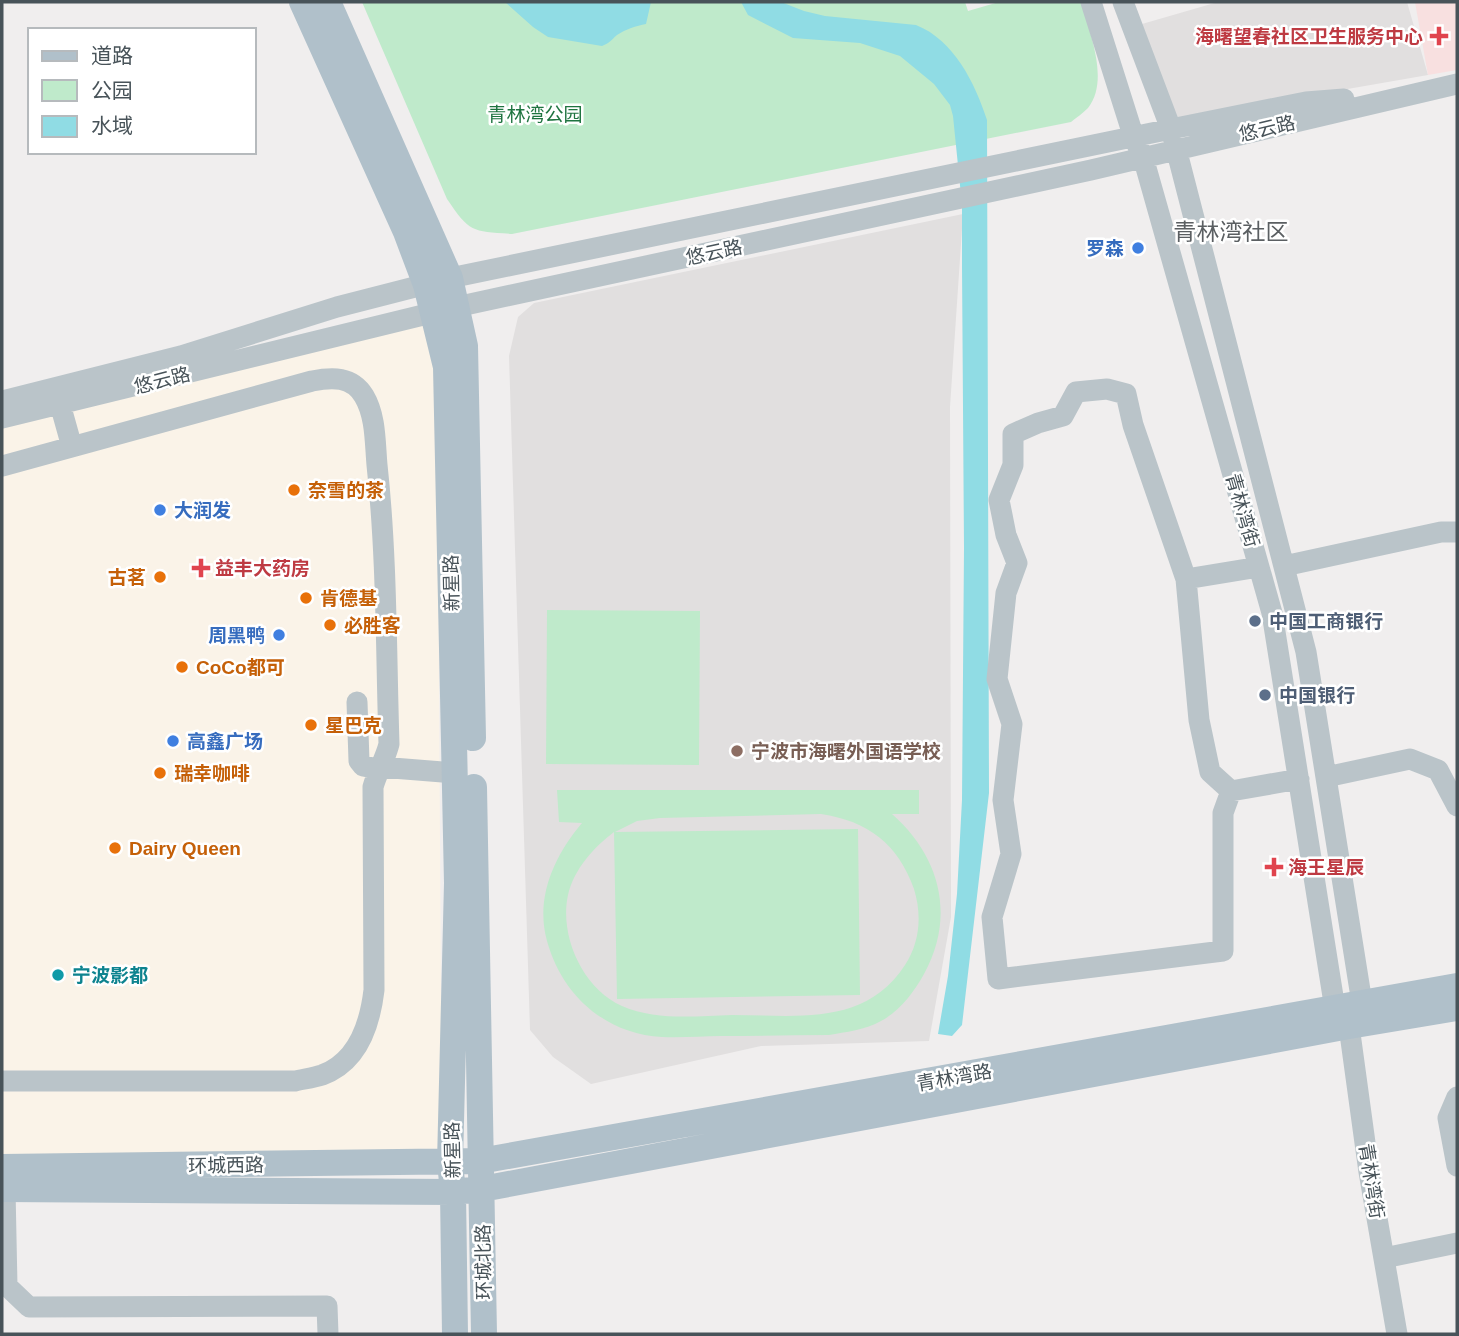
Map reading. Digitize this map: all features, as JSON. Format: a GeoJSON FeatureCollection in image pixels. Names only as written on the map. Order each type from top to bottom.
{"type":"FeatureCollection","features":[{"type":"Feature","properties":{"kind":"main road","name":"新星路"},"geometry":{"type":"LineString","coordinates":[[302,2],[405,232],[438,282]]}},
{"type":"Feature","properties":{"kind":"main road","name":"新星路"},"geometry":{"type":"LineString","coordinates":[[328,2],[438,282],[445,311],[457,883],[450,1162],[453,1192]]}},
{"type":"Feature","properties":{"kind":"main road","name":"新星路"},"geometry":{"type":"LineString","coordinates":[[445,311],[465,346],[467,383],[482,1189]]}},
{"type":"Feature","properties":{"kind":"main road","name":"青林湾路"},"geometry":{"type":"LineString","coordinates":[[3,1182],[453,1192],[482,1189],[1342,1018],[1362,1003],[1457,986]]}},
{"type":"Feature","properties":{"kind":"main road","name":"青林湾路"},"geometry":{"type":"LineString","coordinates":[[450,1162],[480,1161],[1342,1018],[1457,1008]]}},
{"type":"Feature","properties":{"kind":"main road","name":"环城西路"},"geometry":{"type":"LineString","coordinates":[[3,1182],[450,1162]]}},
{"type":"Feature","properties":{"kind":"main road","name":"环城北路"},"geometry":{"type":"LineString","coordinates":[[482,1189],[484,1334]]}},
{"type":"Feature","properties":{"kind":"main road","name":"环城北路"},"geometry":{"type":"LineString","coordinates":[[453,1192],[455,1334]]}},
{"type":"Feature","properties":{"kind":"street","name":"青林湾街"},"geometry":{"type":"LineString","coordinates":[[1091,2],[1134,138],[1143,158],[1272,613],[1397,1334]]}},
{"type":"Feature","properties":{"kind":"street","name":"青林湾街"},"geometry":{"type":"LineString","coordinates":[[1123,2],[1174,139],[1306,652],[1362,1003]]}},
{"type":"Feature","properties":{"kind":"street","name":"悠云路"},"geometry":{"type":"LineString","coordinates":[[2,401],[181,356],[337,307],[438,282],[1134,138],[1174,139],[1457,84]]}},
{"type":"Feature","properties":{"kind":"street","name":"悠云路"},"geometry":{"type":"LineString","coordinates":[[2,418],[445,311],[1143,158],[1174,139]]}},
{"type":"Feature","properties":{"kind":"street"},"geometry":{"type":"LineString","coordinates":[[2,466],[331,377],[349,381],[364,396],[373,421],[383,518],[389,744],[373,787],[372,1001],[365,1033],[346,1060],[323,1075],[295,1081],[2,1081]]}},
{"type":"Feature","properties":{"kind":"street"},"geometry":{"type":"LineString","coordinates":[[1107,389],[1126,394],[1133,425],[1186,579],[1199,720],[1210,772],[1231,791],[1223,813],[1223,951],[998,979],[992,917],[1011,854],[1003,800],[1012,724],[997,679],[1006,593],[1017,563],[1006,535],[999,500],[1013,465],[1013,434],[1063,416],[1076,392],[1107,389]]}},
{"type":"Feature","properties":{"kind":"street"},"geometry":{"type":"LineString","coordinates":[[60,404],[72,447]]}},
{"type":"Feature","properties":{"kind":"street"},"geometry":{"type":"LineString","coordinates":[[1284,566],[1441,532],[1457,532]]}},
{"type":"Feature","properties":{"kind":"street"},"geometry":{"type":"LineString","coordinates":[[1186,579],[1259,567]]}},
{"type":"Feature","properties":{"kind":"street"},"geometry":{"type":"LineString","coordinates":[[357,702],[359,761],[363,766],[455,773]]}},
{"type":"Feature","properties":{"kind":"street"},"geometry":{"type":"LineString","coordinates":[[1326,777],[1410,759],[1438,770],[1457,806]]}},
{"type":"Feature","properties":{"kind":"street"},"geometry":{"type":"LineString","coordinates":[[1231,791],[1299,779]]}},
{"type":"Feature","properties":{"kind":"street"},"geometry":{"type":"LineString","coordinates":[[1457,1097],[1448,1118],[1457,1166]]}},
{"type":"Feature","properties":{"kind":"street"},"geometry":{"type":"LineString","coordinates":[[3,1182],[4,1288],[29,1307],[327,1306],[328,1334]]}},
{"type":"Feature","properties":{"kind":"street"},"geometry":{"type":"LineString","coordinates":[[1384,1258],[1457,1243]]}},
{"type":"Feature","properties":{"kind":"shaded area"},"geometry":{"type":"Polygon","coordinates":[[[1218,2],[1407,2],[1428,75],[1176,119],[1142,24],[1218,2]]]}},
{"type":"Feature","properties":{"kind":"shaded area","name":"海曙望春社区卫生服务中心"},"geometry":{"type":"Polygon","coordinates":[[[1415,2],[1457,2],[1457,70],[1428,75],[1415,2]]]}},
{"type":"Feature","properties":{"kind":"shaded area","name":"宁波市海曙外国语学校"},"geometry":{"type":"Polygon","coordinates":[[[963,214],[950,407],[951,917],[929,1041],[761,1046],[591,1084],[553,1057],[530,1030],[509,356],[518,317],[534,303],[963,214]]]}},
{"type":"Feature","properties":{"kind":"shaded area"},"geometry":{"type":"Polygon","coordinates":[[[424,323],[437,369],[442,1153],[2,1157],[2,424],[424,323]]]}},
{"type":"Feature","properties":{"kind":"green space","name":"青林湾公园"},"geometry":{"type":"Polygon","coordinates":[[[362,2],[965,2],[968,11],[999,2],[1082,2],[1096,56],[1097,84],[1088,108],[1071,122],[512,234],[488,232],[467,224],[447,199],[362,2]]]}},
{"type":"Feature","properties":{"kind":"green space"},"geometry":{"type":"Polygon","coordinates":[[[547,610],[700,611],[699,765],[546,764],[547,610]]]}},
{"type":"Feature","properties":{"kind":"green space"},"geometry":{"type":"Polygon","coordinates":[[[557,790],[919,790],[919,814],[892,814],[922,849],[932,868],[941,909],[934,952],[920,981],[900,1006],[888,1017],[862,1029],[829,1035],[662,1037],[622,1028],[605,1020],[575,994],[554,961],[547,941],[543,909],[545,893],[555,864],[582,823],[559,822],[557,790]],[[821,814],[660,818],[637,821],[615,832],[858,829],[860,995],[617,999],[614,832],[586,859],[575,876],[568,895],[567,927],[577,960],[585,974],[608,998],[622,1006],[662,1016],[804,1016],[850,1008],[870,999],[889,985],[910,956],[917,938],[917,899],[907,873],[890,847],[867,829],[838,817],[821,814]]]}},
{"type":"Feature","properties":{"kind":"water"},"geometry":{"type":"Polygon","coordinates":[[[505,2],[651,2],[646,24],[624,31],[602,46],[548,37],[505,2]]]}},
{"type":"Feature","properties":{"kind":"water"},"geometry":{"type":"Polygon","coordinates":[[[741,2],[781,2],[825,16],[916,25],[941,41],[961,64],[987,120],[989,793],[962,1025],[952,1036],[938,1034],[948,976],[957,894],[962,800],[962,205],[953,116],[950,105],[934,84],[900,56],[860,43],[793,38],[748,15],[741,2]]]}},
{"type":"Feature","properties":{"kind":"place","name":"海曙望春社区卫生服务中心"},"geometry":{"type":"Point","coordinates":[1439,36]}},
{"type":"Feature","properties":{"kind":"place","name":"罗森"},"geometry":{"type":"Point","coordinates":[1138,248]}},
{"type":"Feature","properties":{"kind":"place","name":"奈雪的茶"},"geometry":{"type":"Point","coordinates":[294,490]}},
{"type":"Feature","properties":{"kind":"place","name":"大润发"},"geometry":{"type":"Point","coordinates":[160,510]}},
{"type":"Feature","properties":{"kind":"place","name":"益丰大药房"},"geometry":{"type":"Point","coordinates":[201,568]}},
{"type":"Feature","properties":{"kind":"place","name":"古茗"},"geometry":{"type":"Point","coordinates":[160,577]}},
{"type":"Feature","properties":{"kind":"place","name":"肯德基"},"geometry":{"type":"Point","coordinates":[306,598]}},
{"type":"Feature","properties":{"kind":"place","name":"中国工商银行"},"geometry":{"type":"Point","coordinates":[1255,621]}},
{"type":"Feature","properties":{"kind":"place","name":"必胜客"},"geometry":{"type":"Point","coordinates":[330,625]}},
{"type":"Feature","properties":{"kind":"place","name":"周黑鸭"},"geometry":{"type":"Point","coordinates":[279,635]}},
{"type":"Feature","properties":{"kind":"place","name":"CoCo都可"},"geometry":{"type":"Point","coordinates":[182,667]}},
{"type":"Feature","properties":{"kind":"place","name":"中国银行"},"geometry":{"type":"Point","coordinates":[1265,695]}},
{"type":"Feature","properties":{"kind":"place","name":"星巴克"},"geometry":{"type":"Point","coordinates":[311,725]}},
{"type":"Feature","properties":{"kind":"place","name":"高鑫广场"},"geometry":{"type":"Point","coordinates":[173,741]}},
{"type":"Feature","properties":{"kind":"place","name":"宁波市海曙外国语学校"},"geometry":{"type":"Point","coordinates":[737,751]}},
{"type":"Feature","properties":{"kind":"place","name":"瑞幸咖啡"},"geometry":{"type":"Point","coordinates":[160,773]}},
{"type":"Feature","properties":{"kind":"place","name":"Dairy Queen"},"geometry":{"type":"Point","coordinates":[115,848]}},
{"type":"Feature","properties":{"kind":"place","name":"海王星辰"},"geometry":{"type":"Point","coordinates":[1274,867]}},
{"type":"Feature","properties":{"kind":"place","name":"宁波影都"},"geometry":{"type":"Point","coordinates":[58,975]}},
{"type":"Feature","properties":{"kind":"district","name":"青林湾社区"},"geometry":{"type":"Point","coordinates":[1231,232]}}]}
